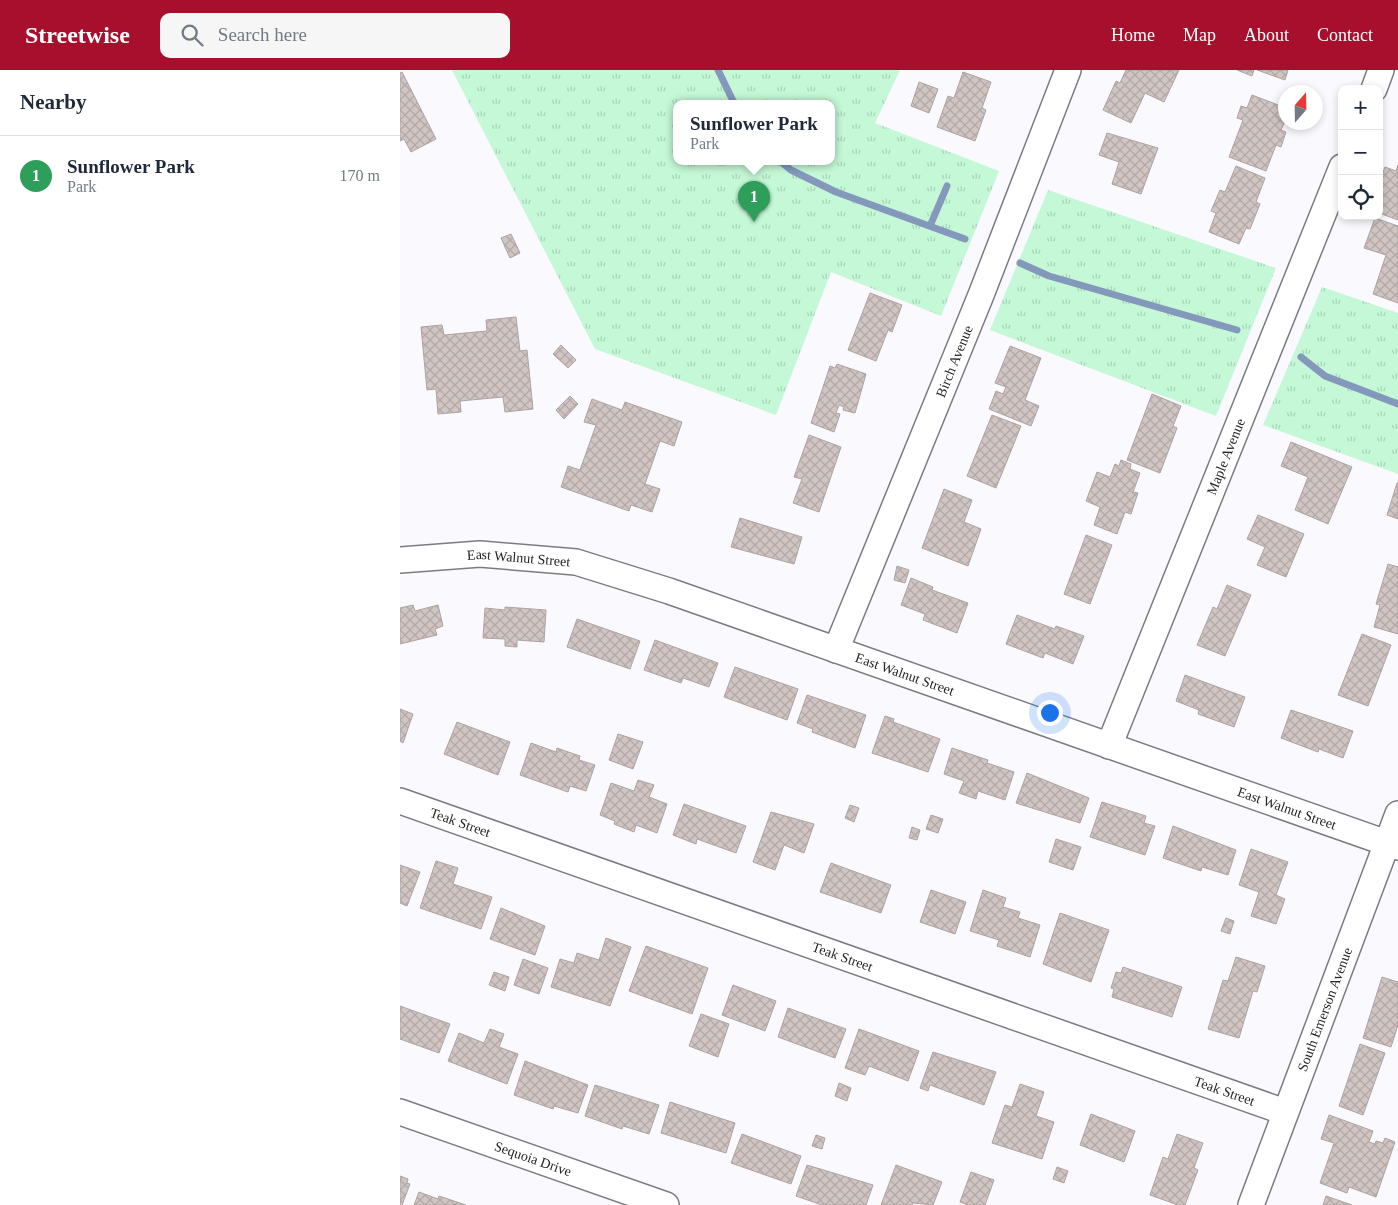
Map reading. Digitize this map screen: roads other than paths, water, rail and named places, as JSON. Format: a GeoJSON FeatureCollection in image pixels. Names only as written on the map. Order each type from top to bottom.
{"type":"FeatureCollection","features":[{"type":"Feature","properties":{"kind":"street","name":"Birch Avenue"},"geometry":{"type":"LineString","coordinates":[[836,650],[980,295],[1068,70]]}},
{"type":"Feature","properties":{"kind":"street"},"geometry":{"type":"LineString","coordinates":[[1375,85],[1381,70]]}},
{"type":"Feature","properties":{"kind":"street","name":"Maple Avenue"},"geometry":{"type":"LineString","coordinates":[[1109,746],[1339,175]]}},
{"type":"Feature","properties":{"kind":"street","name":"East Walnut Street"},"geometry":{"type":"LineString","coordinates":[[400,560],[480,554],[576,562],[669,591],[1392,844]]}},
{"type":"Feature","properties":{"kind":"street","name":"Teak Street"},"geometry":{"type":"LineString","coordinates":[[400,801],[1285,1112]]}},
{"type":"Feature","properties":{"kind":"street","name":"South Emerson Avenue"},"geometry":{"type":"LineString","coordinates":[[1251,1205],[1285,1112],[1392,844],[1398,814]]}},
{"type":"Feature","properties":{"kind":"street","name":"Sequoia Drive"},"geometry":{"type":"LineString","coordinates":[[400,1112],[666,1205]]}},
{"type":"Feature","properties":{"kind":"waterway"},"geometry":{"type":"LineString","coordinates":[[718,70],[733,100]]}},
{"type":"Feature","properties":{"kind":"waterway"},"geometry":{"type":"LineString","coordinates":[[785,165],[791,170],[836,192],[965,239]]}},
{"type":"Feature","properties":{"kind":"waterway"},"geometry":{"type":"LineString","coordinates":[[930,226],[947,186]]}},
{"type":"Feature","properties":{"kind":"waterway"},"geometry":{"type":"LineString","coordinates":[[1020,263],[1049,276],[1237,330]]}},
{"type":"Feature","properties":{"kind":"waterway"},"geometry":{"type":"LineString","coordinates":[[1301,357],[1325,376],[1398,404]]}},
{"type":"Feature","properties":{"kind":"place","name":"Sunflower Park"},"geometry":{"type":"Point","coordinates":[754,222]}}]}
